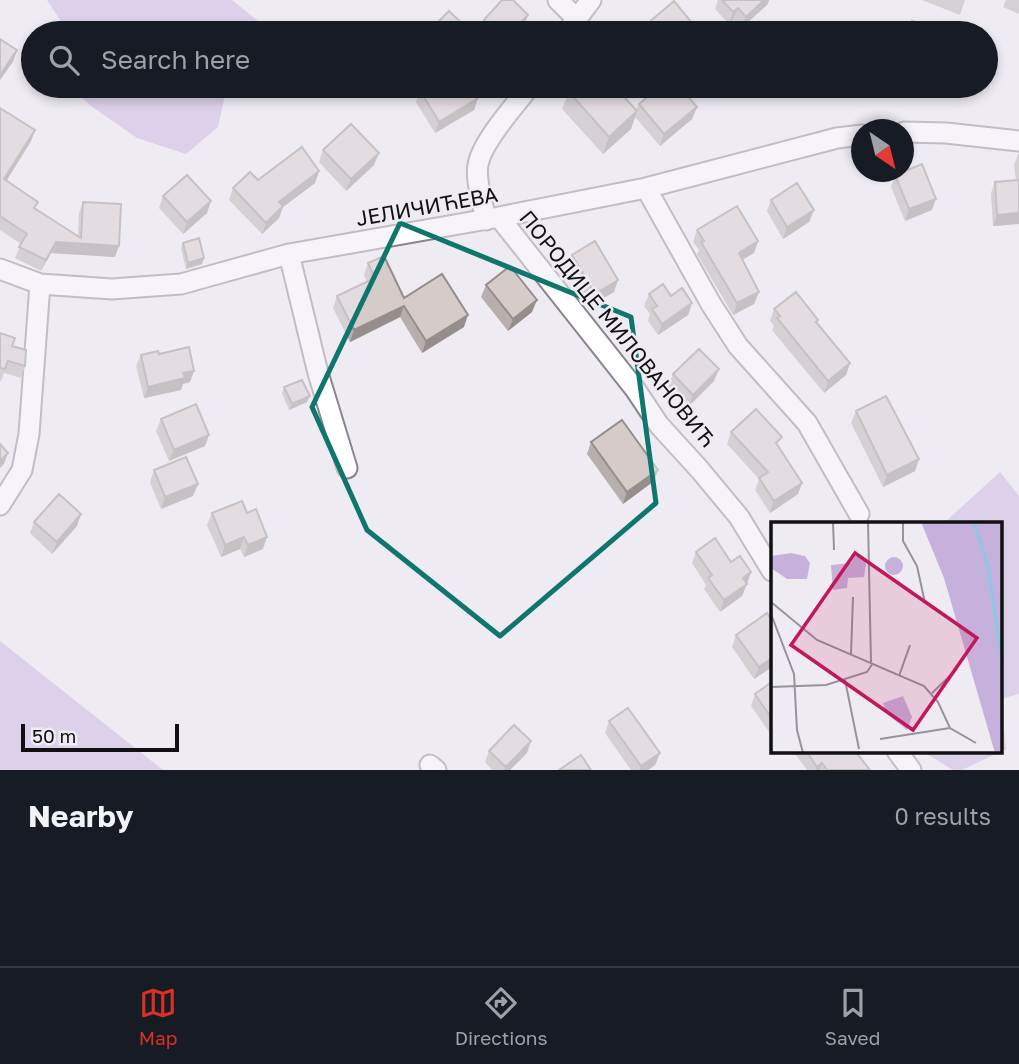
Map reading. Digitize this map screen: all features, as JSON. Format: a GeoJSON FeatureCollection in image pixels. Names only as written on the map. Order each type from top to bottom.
{"type":"FeatureCollection","features":[{"type":"Feature","properties":{"kind":"street"},"geometry":{"type":"LineString","coordinates":[[558,0],[569,21]]}},
{"type":"Feature","properties":{"kind":"street"},"geometry":{"type":"LineString","coordinates":[[574,21],[591,0]]}},
{"type":"Feature","properties":{"kind":"street"},"geometry":{"type":"LineString","coordinates":[[492,218],[479,188],[478,164],[487,144],[521,98]]}},
{"type":"Feature","properties":{"kind":"street"},"geometry":{"type":"LineString","coordinates":[[914,132],[1019,141]]}},
{"type":"Feature","properties":{"kind":"street","name":"ЈЕЛИЧИЋЕВА"},"geometry":{"type":"LineString","coordinates":[[0,269],[40,284],[112,289],[181,284],[289,254],[646,188],[851,136]]}},
{"type":"Feature","properties":{"kind":"street"},"geometry":{"type":"LineString","coordinates":[[646,188],[711,304],[738,346],[807,423],[859,514]]}},
{"type":"Feature","properties":{"kind":"street","name":"ПОРОДИЦЕ МИЛОВАНОВИЋ"},"geometry":{"type":"LineString","coordinates":[[492,218],[606,351],[659,425],[739,517],[771,569]]}},
{"type":"Feature","properties":{"kind":"street"},"geometry":{"type":"LineString","coordinates":[[289,254],[318,373],[347,468]]}},
{"type":"Feature","properties":{"kind":"street"},"geometry":{"type":"LineString","coordinates":[[0,505],[22,471],[29,434],[40,284]]}},
{"type":"Feature","properties":{"kind":"street"},"geometry":{"type":"LineString","coordinates":[[898,752],[911,770]]}},
{"type":"Feature","properties":{"kind":"highlighted area"},"geometry":{"type":"Polygon","coordinates":[[[400,223],[631,317],[656,503],[500,636],[367,530],[312,407],[400,223]]]}},
{"type":"Feature","properties":{"kind":"shaded area"},"geometry":{"type":"Polygon","coordinates":[[[47,0],[232,0],[258,21],[61,21],[47,0]]]}},
{"type":"Feature","properties":{"kind":"shaded area"},"geometry":{"type":"Polygon","coordinates":[[[82,98],[224,98],[218,127],[186,154],[137,138],[82,98]]]}},
{"type":"Feature","properties":{"kind":"shaded area"},"geometry":{"type":"Polygon","coordinates":[[[1000,472],[1019,496],[1019,694],[1002,699],[1002,522],[945,522],[1000,472]]]}},
{"type":"Feature","properties":{"kind":"shaded area"},"geometry":{"type":"Polygon","coordinates":[[[0,641],[163,770],[0,770],[0,641]]]}},
{"type":"Feature","properties":{"kind":"shaded area"},"geometry":{"type":"Polygon","coordinates":[[[1002,709],[1006,749],[1002,751],[1002,709]]]}},
{"type":"Feature","properties":{"kind":"shaded area"},"geometry":{"type":"Polygon","coordinates":[[[924,752],[1000,752],[962,770],[953,770],[924,752]]]}},
{"type":"Feature","properties":{"kind":"building"},"geometry":{"type":"Polygon","coordinates":[[[502,0],[513,0],[528,15],[522,21],[484,20],[502,0]]]}},
{"type":"Feature","properties":{"kind":"building"},"geometry":{"type":"Polygon","coordinates":[[[722,0],[764,0],[746,17],[738,8],[733,12],[722,0]]]}},
{"type":"Feature","properties":{"kind":"building"},"geometry":{"type":"Polygon","coordinates":[[[674,1],[690,21],[650,21],[674,1]]]}},
{"type":"Feature","properties":{"kind":"building"},"geometry":{"type":"Polygon","coordinates":[[[449,11],[459,21],[439,21],[449,11]]]}},
{"type":"Feature","properties":{"kind":"building"},"geometry":{"type":"Polygon","coordinates":[[[0,39],[17,50],[0,75],[0,39]]]}},
{"type":"Feature","properties":{"kind":"building"},"geometry":{"type":"Polygon","coordinates":[[[425,98],[478,98],[439,122],[425,98]]]}},
{"type":"Feature","properties":{"kind":"building"},"geometry":{"type":"Polygon","coordinates":[[[574,98],[625,98],[637,111],[609,137],[574,98]]]}},
{"type":"Feature","properties":{"kind":"building"},"geometry":{"type":"Polygon","coordinates":[[[646,98],[689,98],[697,107],[664,134],[639,104],[646,98]]]}},
{"type":"Feature","properties":{"kind":"building"},"geometry":{"type":"Polygon","coordinates":[[[0,108],[35,130],[4,179],[38,202],[34,208],[81,238],[83,202],[121,204],[119,246],[56,242],[46,260],[19,247],[27,234],[0,216],[0,108]]]}},
{"type":"Feature","properties":{"kind":"building"},"geometry":{"type":"Polygon","coordinates":[[[351,124],[379,153],[351,179],[323,150],[351,124]]]}},
{"type":"Feature","properties":{"kind":"building"},"geometry":{"type":"Polygon","coordinates":[[[302,147],[319,171],[279,202],[283,206],[266,223],[233,188],[250,172],[258,180],[302,147]]]}},
{"type":"Feature","properties":{"kind":"building"},"geometry":{"type":"Polygon","coordinates":[[[922,164],[936,199],[909,209],[898,182],[914,182],[914,167],[922,164]]]}},
{"type":"Feature","properties":{"kind":"building"},"geometry":{"type":"Polygon","coordinates":[[[187,175],[211,201],[187,222],[163,196],[187,175]]]}},
{"type":"Feature","properties":{"kind":"building"},"geometry":{"type":"Polygon","coordinates":[[[1019,180],[1019,213],[997,215],[995,182],[1019,180]]]}},
{"type":"Feature","properties":{"kind":"building"},"geometry":{"type":"Polygon","coordinates":[[[797,183],[814,210],[787,227],[771,200],[797,183]]]}},
{"type":"Feature","properties":{"kind":"building"},"geometry":{"type":"Polygon","coordinates":[[[737,206],[758,241],[739,253],[759,292],[737,303],[701,242],[704,241],[697,230],[737,206]]]}},
{"type":"Feature","properties":{"kind":"building"},"geometry":{"type":"Polygon","coordinates":[[[199,238],[204,258],[188,263],[183,243],[199,238]]]}},
{"type":"Feature","properties":{"kind":"building"},"geometry":{"type":"Polygon","coordinates":[[[595,241],[618,280],[595,294],[572,255],[595,241]]]}},
{"type":"Feature","properties":{"kind":"building"},"geometry":{"type":"Polygon","coordinates":[[[384,256],[404,298],[442,274],[468,315],[426,341],[404,306],[354,330],[337,296],[375,278],[368,263],[384,256]]]}},
{"type":"Feature","properties":{"kind":"building"},"geometry":{"type":"Polygon","coordinates":[[[510,266],[537,300],[513,319],[486,285],[510,266]]]}},
{"type":"Feature","properties":{"kind":"building"},"geometry":{"type":"Polygon","coordinates":[[[663,284],[671,296],[682,288],[692,303],[662,324],[652,309],[657,306],[649,294],[663,284]]]}},
{"type":"Feature","properties":{"kind":"building"},"geometry":{"type":"Polygon","coordinates":[[[796,292],[818,320],[816,322],[850,363],[828,381],[777,318],[780,316],[774,309],[796,292]]]}},
{"type":"Feature","properties":{"kind":"building"},"geometry":{"type":"Polygon","coordinates":[[[0,333],[15,338],[12,346],[26,350],[25,366],[8,361],[5,369],[0,368],[0,333]]]}},
{"type":"Feature","properties":{"kind":"building"},"geometry":{"type":"Polygon","coordinates":[[[189,347],[194,371],[183,373],[185,378],[148,387],[141,355],[189,347]]]}},
{"type":"Feature","properties":{"kind":"building"},"geometry":{"type":"Polygon","coordinates":[[[699,349],[719,369],[693,395],[673,374],[699,349]]]}},
{"type":"Feature","properties":{"kind":"building"},"geometry":{"type":"Polygon","coordinates":[[[302,380],[310,396],[292,404],[284,387],[302,380]]]}},
{"type":"Feature","properties":{"kind":"building"},"geometry":{"type":"Polygon","coordinates":[[[886,396],[919,459],[887,475],[856,411],[886,396]]]}},
{"type":"Feature","properties":{"kind":"building"},"geometry":{"type":"Polygon","coordinates":[[[196,404],[209,435],[174,450],[161,419],[196,404]]]}},
{"type":"Feature","properties":{"kind":"building"},"geometry":{"type":"Polygon","coordinates":[[[756,409],[782,437],[776,443],[802,483],[774,501],[759,478],[768,472],[731,432],[756,409]]]}},
{"type":"Feature","properties":{"kind":"building"},"geometry":{"type":"Polygon","coordinates":[[[622,420],[658,470],[627,492],[591,442],[622,420]]]}},
{"type":"Feature","properties":{"kind":"building"},"geometry":{"type":"Polygon","coordinates":[[[0,444],[8,453],[0,461],[0,444]]]}},
{"type":"Feature","properties":{"kind":"building"},"geometry":{"type":"Polygon","coordinates":[[[186,457],[198,484],[165,497],[154,470],[186,457]]]}},
{"type":"Feature","properties":{"kind":"building"},"geometry":{"type":"Polygon","coordinates":[[[59,494],[81,514],[57,542],[34,522],[59,494]]]}},
{"type":"Feature","properties":{"kind":"building"},"geometry":{"type":"Polygon","coordinates":[[[242,501],[247,513],[256,509],[267,537],[248,545],[244,537],[225,545],[212,513],[242,501]]]}},
{"type":"Feature","properties":{"kind":"building"},"geometry":{"type":"Polygon","coordinates":[[[715,538],[731,562],[740,556],[751,572],[743,578],[747,584],[724,600],[708,578],[712,575],[696,552],[715,538]]]}},
{"type":"Feature","properties":{"kind":"building"},"geometry":{"type":"Polygon","coordinates":[[[767,613],[771,619],[771,659],[759,667],[736,635],[767,613]]]}},
{"type":"Feature","properties":{"kind":"building"},"geometry":{"type":"Polygon","coordinates":[[[771,683],[771,718],[755,694],[771,683]]]}},
{"type":"Feature","properties":{"kind":"building"},"geometry":{"type":"Polygon","coordinates":[[[628,708],[660,753],[641,766],[609,721],[628,708]]]}},
{"type":"Feature","properties":{"kind":"building"},"geometry":{"type":"Polygon","coordinates":[[[514,725],[531,741],[506,767],[489,751],[514,725]]]}},
{"type":"Feature","properties":{"kind":"building"},"geometry":{"type":"Polygon","coordinates":[[[807,752],[856,752],[870,770],[827,770],[822,763],[817,767],[807,752]]]}},
{"type":"Feature","properties":{"kind":"building"},"geometry":{"type":"Polygon","coordinates":[[[581,755],[591,770],[559,770],[581,755]]]}}]}
